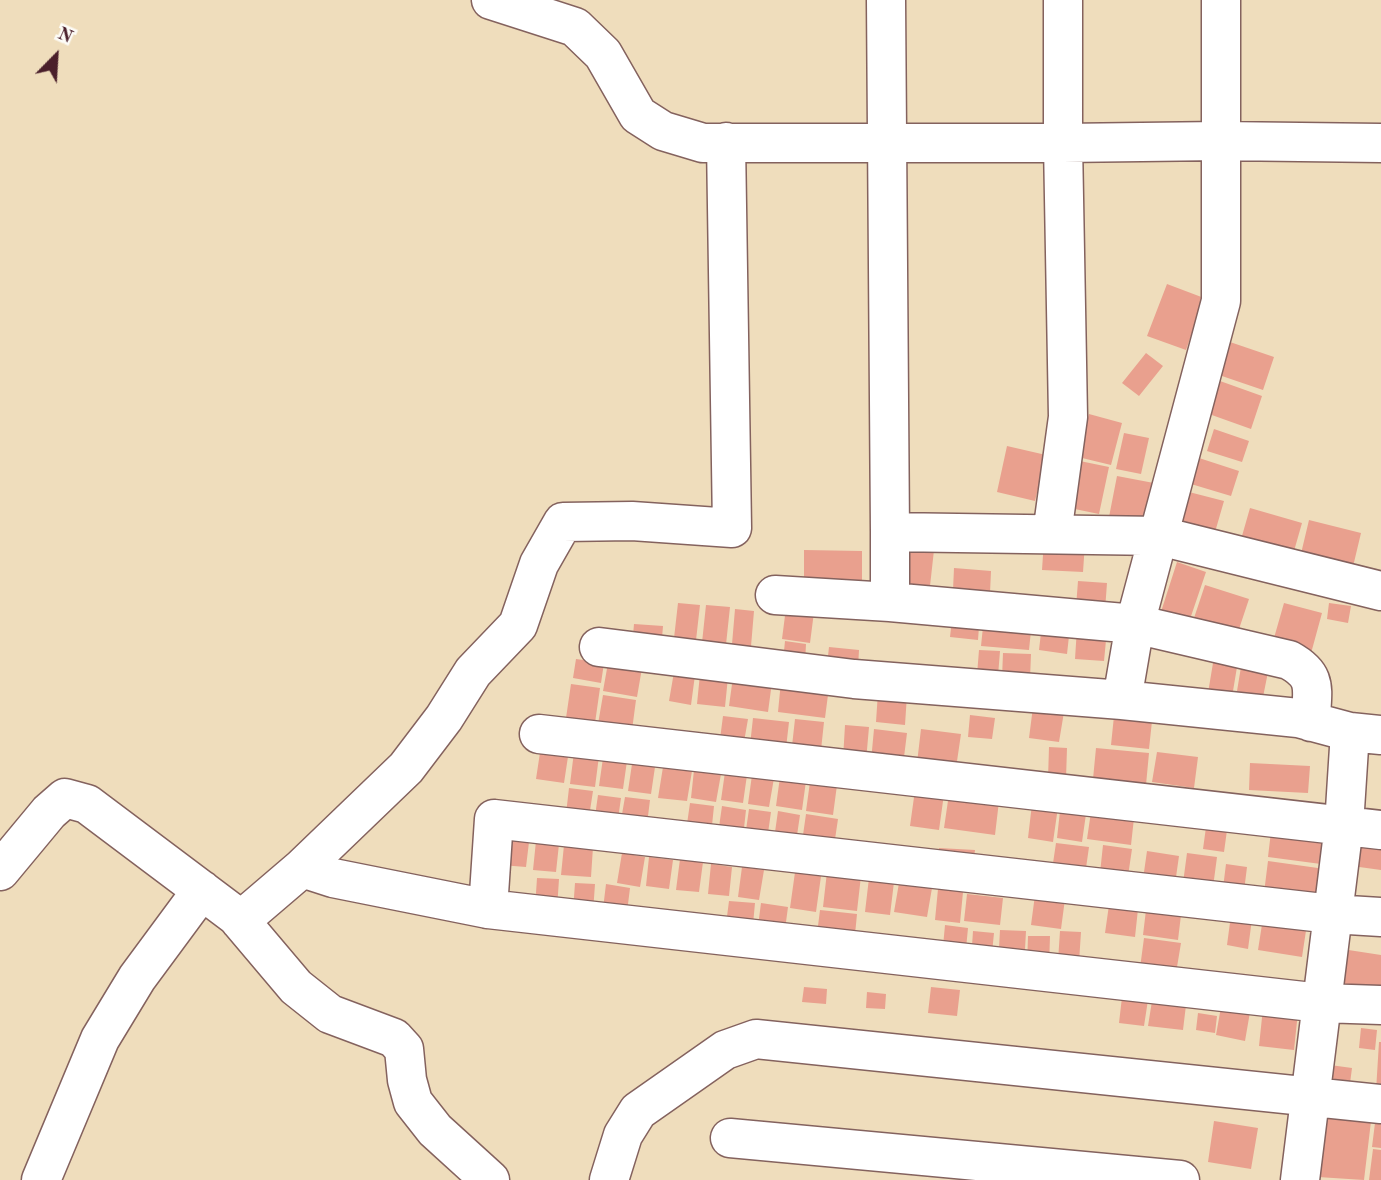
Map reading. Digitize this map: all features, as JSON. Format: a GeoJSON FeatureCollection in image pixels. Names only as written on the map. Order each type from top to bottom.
{"type":"FeatureCollection","features":[{"type":"Feature","properties":{"kind":"street"},"geometry":{"type":"LineString","coordinates":[[491,0],[575,27],[604,54],[638,115],[663,131],[703,143],[1381,143]]}},
{"type":"Feature","properties":{"kind":"street"},"geometry":{"type":"LineString","coordinates":[[886,0],[887,144],[903,531],[890,602]]}},
{"type":"Feature","properties":{"kind":"street"},"geometry":{"type":"LineString","coordinates":[[1052,534],[1068,418],[1063,0]]}},
{"type":"Feature","properties":{"kind":"street"},"geometry":{"type":"LineString","coordinates":[[1122,700],[1135,624],[1221,301],[1221,0]]}},
{"type":"Feature","properties":{"kind":"street"},"geometry":{"type":"LineString","coordinates":[[240,921],[302,868],[406,768],[444,718],[473,672],[518,625],[539,564],[563,522],[632,521],[732,528],[726,142]]}},
{"type":"Feature","properties":{"kind":"street"},"geometry":{"type":"LineString","coordinates":[[903,531],[1160,536],[1381,592]]}},
{"type":"Feature","properties":{"kind":"street"},"geometry":{"type":"LineString","coordinates":[[775,595],[890,602],[1135,624],[1289,660],[1304,668],[1311,679],[1311,722]]}},
{"type":"Feature","properties":{"kind":"street"},"geometry":{"type":"LineString","coordinates":[[599,647],[854,679],[1122,700],[1288,717],[1365,734],[1344,825],[1300,1180]]}},
{"type":"Feature","properties":{"kind":"street"},"geometry":{"type":"LineString","coordinates":[[539,734],[1381,830]]}},
{"type":"Feature","properties":{"kind":"street"},"geometry":{"type":"LineString","coordinates":[[0,871],[49,812],[65,798],[86,804],[240,921],[296,987],[330,1014],[394,1038],[404,1049],[407,1080],[413,1102],[435,1130],[490,1180]]}},
{"type":"Feature","properties":{"kind":"street"},"geometry":{"type":"LineString","coordinates":[[488,909],[494,819],[1332,914],[1381,917]]}},
{"type":"Feature","properties":{"kind":"street"},"geometry":{"type":"LineString","coordinates":[[302,868],[333,878],[488,909],[1321,1003],[1381,1005]]}},
{"type":"Feature","properties":{"kind":"street"},"geometry":{"type":"LineString","coordinates":[[41,1180],[100,1039],[151,957],[202,890]]}},
{"type":"Feature","properties":{"kind":"street"},"geometry":{"type":"LineString","coordinates":[[608,1180],[623,1135],[638,1111],[725,1050],[755,1039],[1381,1104]]}},
{"type":"Feature","properties":{"kind":"street"},"geometry":{"type":"LineString","coordinates":[[730,1138],[1180,1180]]}},
{"type":"Feature","properties":{"kind":"building"},"geometry":{"type":"Polygon","coordinates":[[[1167,284],[1204,298],[1186,350],[1147,336],[1167,284]]]}},
{"type":"Feature","properties":{"kind":"building"},"geometry":{"type":"Polygon","coordinates":[[[1230,342],[1274,357],[1263,390],[1219,375],[1230,342]]]}},
{"type":"Feature","properties":{"kind":"building"},"geometry":{"type":"Polygon","coordinates":[[[1146,353],[1163,366],[1139,396],[1122,383],[1146,353]]]}},
{"type":"Feature","properties":{"kind":"building"},"geometry":{"type":"Polygon","coordinates":[[[1220,381],[1262,396],[1251,429],[1209,414],[1220,381]]]}},
{"type":"Feature","properties":{"kind":"building"},"geometry":{"type":"Polygon","coordinates":[[[1089,414],[1122,423],[1111,465],[1078,457],[1089,414]]]}},
{"type":"Feature","properties":{"kind":"building"},"geometry":{"type":"Polygon","coordinates":[[[1214,429],[1249,441],[1242,462],[1207,451],[1214,429]]]}},
{"type":"Feature","properties":{"kind":"building"},"geometry":{"type":"Polygon","coordinates":[[[1124,433],[1149,438],[1141,474],[1116,469],[1124,433]]]}},
{"type":"Feature","properties":{"kind":"building"},"geometry":{"type":"Polygon","coordinates":[[[1007,446],[1046,455],[1035,501],[997,492],[1007,446]]]}},
{"type":"Feature","properties":{"kind":"building"},"geometry":{"type":"Polygon","coordinates":[[[1199,458],[1239,471],[1231,496],[1191,484],[1199,458]]]}},
{"type":"Feature","properties":{"kind":"building"},"geometry":{"type":"Polygon","coordinates":[[[1075,460],[1109,467],[1099,514],[1065,507],[1075,460]]]}},
{"type":"Feature","properties":{"kind":"building"},"geometry":{"type":"Polygon","coordinates":[[[1117,476],[1159,484],[1151,525],[1109,517],[1117,476]]]}},
{"type":"Feature","properties":{"kind":"building"},"geometry":{"type":"Polygon","coordinates":[[[1189,492],[1224,501],[1213,539],[1179,530],[1189,492]]]}},
{"type":"Feature","properties":{"kind":"building"},"geometry":{"type":"Polygon","coordinates":[[[1250,508],[1302,523],[1292,558],[1240,543],[1250,508]]]}},
{"type":"Feature","properties":{"kind":"building"},"geometry":{"type":"Polygon","coordinates":[[[1309,520],[1361,533],[1351,575],[1299,562],[1309,520]]]}},
{"type":"Feature","properties":{"kind":"building"},"geometry":{"type":"Polygon","coordinates":[[[1044,540],[1085,543],[1083,572],[1042,570],[1044,540]]]}},
{"type":"Feature","properties":{"kind":"building"},"geometry":{"type":"Polygon","coordinates":[[[906,547],[934,550],[930,586],[902,585],[906,547]]]}},
{"type":"Feature","properties":{"kind":"building"},"geometry":{"type":"Polygon","coordinates":[[[804,550],[862,551],[862,584],[804,582],[804,550]]]}},
{"type":"Feature","properties":{"kind":"building"},"geometry":{"type":"Polygon","coordinates":[[[1177,562],[1206,572],[1187,628],[1159,618],[1177,562]]]}},
{"type":"Feature","properties":{"kind":"building"},"geometry":{"type":"Polygon","coordinates":[[[954,568],[991,571],[990,593],[953,590],[954,568]]]}},
{"type":"Feature","properties":{"kind":"building"},"geometry":{"type":"Polygon","coordinates":[[[1078,581],[1107,583],[1105,610],[1076,607],[1078,581]]]}},
{"type":"Feature","properties":{"kind":"building"},"geometry":{"type":"Polygon","coordinates":[[[1205,585],[1249,599],[1236,638],[1192,624],[1205,585]]]}},
{"type":"Feature","properties":{"kind":"building"},"geometry":{"type":"Polygon","coordinates":[[[678,603],[700,605],[695,649],[673,647],[678,603]]]}},
{"type":"Feature","properties":{"kind":"building"},"geometry":{"type":"Polygon","coordinates":[[[1284,603],[1322,613],[1310,657],[1272,645],[1284,603]]]}},
{"type":"Feature","properties":{"kind":"building"},"geometry":{"type":"Polygon","coordinates":[[[1329,603],[1351,606],[1348,623],[1327,619],[1329,603]]]}},
{"type":"Feature","properties":{"kind":"building"},"geometry":{"type":"Polygon","coordinates":[[[706,605],[730,607],[725,654],[701,652],[706,605]]]}},
{"type":"Feature","properties":{"kind":"building"},"geometry":{"type":"Polygon","coordinates":[[[786,608],[814,612],[810,643],[782,639],[786,608]]]}},
{"type":"Feature","properties":{"kind":"building"},"geometry":{"type":"Polygon","coordinates":[[[735,609],[754,611],[750,658],[731,656],[735,609]]]}},
{"type":"Feature","properties":{"kind":"building"},"geometry":{"type":"Polygon","coordinates":[[[953,611],[980,613],[978,640],[950,637],[953,611]]]}},
{"type":"Feature","properties":{"kind":"building"},"geometry":{"type":"Polygon","coordinates":[[[984,617],[1032,621],[1029,650],[981,646],[984,617]]]}},
{"type":"Feature","properties":{"kind":"building"},"geometry":{"type":"Polygon","coordinates":[[[634,624],[663,626],[661,650],[632,647],[634,624]]]}},
{"type":"Feature","properties":{"kind":"building"},"geometry":{"type":"Polygon","coordinates":[[[1042,624],[1070,627],[1067,654],[1039,650],[1042,624]]]}},
{"type":"Feature","properties":{"kind":"building"},"geometry":{"type":"Polygon","coordinates":[[[1077,628],[1107,630],[1104,661],[1075,659],[1077,628]]]}},
{"type":"Feature","properties":{"kind":"building"},"geometry":{"type":"Polygon","coordinates":[[[785,641],[806,644],[805,663],[783,661],[785,641]]]}},
{"type":"Feature","properties":{"kind":"building"},"geometry":{"type":"Polygon","coordinates":[[[829,647],[859,650],[858,668],[827,665],[829,647]]]}},
{"type":"Feature","properties":{"kind":"building"},"geometry":{"type":"Polygon","coordinates":[[[979,650],[1000,651],[998,676],[977,675],[979,650]]]}},
{"type":"Feature","properties":{"kind":"building"},"geometry":{"type":"Polygon","coordinates":[[[1003,653],[1031,654],[1030,679],[1002,678],[1003,653]]]}},
{"type":"Feature","properties":{"kind":"building"},"geometry":{"type":"Polygon","coordinates":[[[1214,657],[1238,661],[1232,697],[1208,693],[1214,657]]]}},
{"type":"Feature","properties":{"kind":"building"},"geometry":{"type":"Polygon","coordinates":[[[576,659],[604,663],[601,683],[573,678],[576,659]]]}},
{"type":"Feature","properties":{"kind":"building"},"geometry":{"type":"Polygon","coordinates":[[[1242,661],[1269,667],[1262,702],[1236,697],[1242,661]]]}},
{"type":"Feature","properties":{"kind":"building"},"geometry":{"type":"Polygon","coordinates":[[[608,663],[642,668],[637,697],[603,691],[608,663]]]}},
{"type":"Feature","properties":{"kind":"building"},"geometry":{"type":"Polygon","coordinates":[[[674,672],[695,675],[691,705],[669,701],[674,672]]]}},
{"type":"Feature","properties":{"kind":"building"},"geometry":{"type":"Polygon","coordinates":[[[700,674],[728,677],[725,707],[697,704],[700,674]]]}},
{"type":"Feature","properties":{"kind":"building"},"geometry":{"type":"Polygon","coordinates":[[[733,677],[772,682],[768,712],[729,706],[733,677]]]}},
{"type":"Feature","properties":{"kind":"building"},"geometry":{"type":"Polygon","coordinates":[[[781,681],[829,687],[825,718],[778,712],[781,681]]]}},
{"type":"Feature","properties":{"kind":"building"},"geometry":{"type":"Polygon","coordinates":[[[571,684],[600,688],[595,723],[566,718],[571,684]]]}},
{"type":"Feature","properties":{"kind":"building"},"geometry":{"type":"Polygon","coordinates":[[[878,692],[907,695],[905,725],[876,722],[878,692]]]}},
{"type":"Feature","properties":{"kind":"building"},"geometry":{"type":"Polygon","coordinates":[[[603,695],[636,700],[632,730],[598,724],[603,695]]]}},
{"type":"Feature","properties":{"kind":"building"},"geometry":{"type":"Polygon","coordinates":[[[1033,707],[1064,712],[1059,742],[1029,738],[1033,707]]]}},
{"type":"Feature","properties":{"kind":"building"},"geometry":{"type":"Polygon","coordinates":[[[970,715],[995,718],[992,739],[968,737],[970,715]]]}},
{"type":"Feature","properties":{"kind":"building"},"geometry":{"type":"Polygon","coordinates":[[[723,716],[748,719],[744,742],[720,739],[723,716]]]}},
{"type":"Feature","properties":{"kind":"building"},"geometry":{"type":"Polygon","coordinates":[[[1114,716],[1152,721],[1149,749],[1111,745],[1114,716]]]}},
{"type":"Feature","properties":{"kind":"building"},"geometry":{"type":"Polygon","coordinates":[[[753,718],[789,722],[786,748],[750,745],[753,718]]]}},
{"type":"Feature","properties":{"kind":"building"},"geometry":{"type":"Polygon","coordinates":[[[795,719],[824,722],[821,750],[792,746],[795,719]]]}},
{"type":"Feature","properties":{"kind":"building"},"geometry":{"type":"Polygon","coordinates":[[[845,725],[869,727],[866,761],[843,759],[845,725]]]}},
{"type":"Feature","properties":{"kind":"building"},"geometry":{"type":"Polygon","coordinates":[[[874,729],[907,733],[903,765],[871,761],[874,729]]]}},
{"type":"Feature","properties":{"kind":"building"},"geometry":{"type":"Polygon","coordinates":[[[921,729],[961,734],[956,768],[917,763],[921,729]]]}},
{"type":"Feature","properties":{"kind":"building"},"geometry":{"type":"Polygon","coordinates":[[[541,746],[569,750],[564,783],[536,779],[541,746]]]}},
{"type":"Feature","properties":{"kind":"building"},"geometry":{"type":"Polygon","coordinates":[[[1049,747],[1067,748],[1066,779],[1048,779],[1049,747]]]}},
{"type":"Feature","properties":{"kind":"building"},"geometry":{"type":"Polygon","coordinates":[[[1096,748],[1149,753],[1146,785],[1093,779],[1096,748]]]}},
{"type":"Feature","properties":{"kind":"building"},"geometry":{"type":"Polygon","coordinates":[[[574,752],[599,756],[595,787],[570,784],[574,752]]]}},
{"type":"Feature","properties":{"kind":"building"},"geometry":{"type":"Polygon","coordinates":[[[1157,752],[1198,757],[1194,788],[1152,782],[1157,752]]]}},
{"type":"Feature","properties":{"kind":"building"},"geometry":{"type":"Polygon","coordinates":[[[603,758],[627,761],[623,789],[599,786],[603,758]]]}},
{"type":"Feature","properties":{"kind":"building"},"geometry":{"type":"Polygon","coordinates":[[[1250,763],[1310,766],[1308,793],[1249,790],[1250,763]]]}},
{"type":"Feature","properties":{"kind":"building"},"geometry":{"type":"Polygon","coordinates":[[[632,764],[655,767],[651,794],[628,791],[632,764]]]}},
{"type":"Feature","properties":{"kind":"building"},"geometry":{"type":"Polygon","coordinates":[[[663,767],[692,771],[687,801],[658,798],[663,767]]]}},
{"type":"Feature","properties":{"kind":"building"},"geometry":{"type":"Polygon","coordinates":[[[694,770],[721,774],[716,802],[691,798],[694,770]]]}},
{"type":"Feature","properties":{"kind":"building"},"geometry":{"type":"Polygon","coordinates":[[[725,772],[747,775],[743,803],[721,800],[725,772]]]}},
{"type":"Feature","properties":{"kind":"building"},"geometry":{"type":"Polygon","coordinates":[[[752,775],[774,778],[769,807],[748,804],[752,775]]]}},
{"type":"Feature","properties":{"kind":"building"},"geometry":{"type":"Polygon","coordinates":[[[780,777],[806,781],[802,810],[776,806],[780,777]]]}},
{"type":"Feature","properties":{"kind":"building"},"geometry":{"type":"Polygon","coordinates":[[[810,782],[837,785],[833,815],[806,811],[810,782]]]}},
{"type":"Feature","properties":{"kind":"building"},"geometry":{"type":"Polygon","coordinates":[[[569,788],[593,791],[589,817],[566,814],[569,788]]]}},
{"type":"Feature","properties":{"kind":"building"},"geometry":{"type":"Polygon","coordinates":[[[915,790],[944,794],[939,830],[910,826],[915,790]]]}},
{"type":"Feature","properties":{"kind":"building"},"geometry":{"type":"Polygon","coordinates":[[[949,794],[999,801],[995,835],[944,828],[949,794]]]}},
{"type":"Feature","properties":{"kind":"building"},"geometry":{"type":"Polygon","coordinates":[[[598,795],[621,798],[618,819],[595,816],[598,795]]]}},
{"type":"Feature","properties":{"kind":"building"},"geometry":{"type":"Polygon","coordinates":[[[625,797],[650,800],[647,824],[621,820],[625,797]]]}},
{"type":"Feature","properties":{"kind":"building"},"geometry":{"type":"Polygon","coordinates":[[[690,803],[714,806],[711,835],[686,831],[690,803]]]}},
{"type":"Feature","properties":{"kind":"building"},"geometry":{"type":"Polygon","coordinates":[[[1032,804],[1058,807],[1053,842],[1028,838],[1032,804]]]}},
{"type":"Feature","properties":{"kind":"building"},"geometry":{"type":"Polygon","coordinates":[[[722,806],[746,810],[743,837],[718,834],[722,806]]]}},
{"type":"Feature","properties":{"kind":"building"},"geometry":{"type":"Polygon","coordinates":[[[749,809],[771,812],[767,840],[745,837],[749,809]]]}},
{"type":"Feature","properties":{"kind":"building"},"geometry":{"type":"Polygon","coordinates":[[[778,811],[800,815],[796,842],[774,839],[778,811]]]}},
{"type":"Feature","properties":{"kind":"building"},"geometry":{"type":"Polygon","coordinates":[[[1060,811],[1086,814],[1082,842],[1057,838],[1060,811]]]}},
{"type":"Feature","properties":{"kind":"building"},"geometry":{"type":"Polygon","coordinates":[[[1091,812],[1134,818],[1131,845],[1087,839],[1091,812]]]}},
{"type":"Feature","properties":{"kind":"building"},"geometry":{"type":"Polygon","coordinates":[[[806,814],[838,819],[834,846],[802,842],[806,814]]]}},
{"type":"Feature","properties":{"kind":"building"},"geometry":{"type":"Polygon","coordinates":[[[1207,820],[1228,823],[1224,852],[1203,849],[1207,820]]]}},
{"type":"Feature","properties":{"kind":"building"},"geometry":{"type":"Polygon","coordinates":[[[1272,823],[1326,830],[1321,864],[1268,857],[1272,823]]]}},
{"type":"Feature","properties":{"kind":"building"},"geometry":{"type":"Polygon","coordinates":[[[1356,833],[1381,837],[1381,870],[1352,866],[1356,833]]]}},
{"type":"Feature","properties":{"kind":"building"},"geometry":{"type":"Polygon","coordinates":[[[503,839],[529,842],[526,867],[501,865],[503,839]]]}},
{"type":"Feature","properties":{"kind":"building"},"geometry":{"type":"Polygon","coordinates":[[[536,841],[559,844],[556,872],[533,870],[536,841]]]}},
{"type":"Feature","properties":{"kind":"building"},"geometry":{"type":"Polygon","coordinates":[[[1056,843],[1089,847],[1085,875],[1052,870],[1056,843]]]}},
{"type":"Feature","properties":{"kind":"building"},"geometry":{"type":"Polygon","coordinates":[[[564,845],[593,847],[591,877],[561,875],[564,845]]]}},
{"type":"Feature","properties":{"kind":"building"},"geometry":{"type":"Polygon","coordinates":[[[1103,845],[1132,849],[1128,876],[1100,873],[1103,845]]]}},
{"type":"Feature","properties":{"kind":"building"},"geometry":{"type":"Polygon","coordinates":[[[939,848],[975,850],[973,866],[938,863],[939,848]]]}},
{"type":"Feature","properties":{"kind":"building"},"geometry":{"type":"Polygon","coordinates":[[[1147,851],[1179,856],[1175,884],[1143,879],[1147,851]]]}},
{"type":"Feature","properties":{"kind":"building"},"geometry":{"type":"Polygon","coordinates":[[[622,853],[645,857],[640,887],[617,883],[622,853]]]}},
{"type":"Feature","properties":{"kind":"building"},"geometry":{"type":"Polygon","coordinates":[[[1187,853],[1217,857],[1213,887],[1183,883],[1187,853]]]}},
{"type":"Feature","properties":{"kind":"building"},"geometry":{"type":"Polygon","coordinates":[[[649,857],[673,860],[669,889],[646,886],[649,857]]]}},
{"type":"Feature","properties":{"kind":"building"},"geometry":{"type":"Polygon","coordinates":[[[680,859],[703,862],[699,892],[676,890],[680,859]]]}},
{"type":"Feature","properties":{"kind":"building"},"geometry":{"type":"Polygon","coordinates":[[[1268,861],[1325,869],[1320,901],[1264,893],[1268,861]]]}},
{"type":"Feature","properties":{"kind":"building"},"geometry":{"type":"Polygon","coordinates":[[[711,864],[732,867],[729,896],[708,894],[711,864]]]}},
{"type":"Feature","properties":{"kind":"building"},"geometry":{"type":"Polygon","coordinates":[[[1226,864],[1247,867],[1244,891],[1223,888],[1226,864]]]}},
{"type":"Feature","properties":{"kind":"building"},"geometry":{"type":"Polygon","coordinates":[[[796,865],[822,869],[816,912],[790,908],[796,865]]]}},
{"type":"Feature","properties":{"kind":"building"},"geometry":{"type":"Polygon","coordinates":[[[742,867],[764,870],[759,900],[738,897],[742,867]]]}},
{"type":"Feature","properties":{"kind":"building"},"geometry":{"type":"Polygon","coordinates":[[[827,872],[861,876],[857,911],[823,907],[827,872]]]}},
{"type":"Feature","properties":{"kind":"building"},"geometry":{"type":"Polygon","coordinates":[[[537,878],[559,879],[557,909],[535,908],[537,878]]]}},
{"type":"Feature","properties":{"kind":"building"},"geometry":{"type":"Polygon","coordinates":[[[869,878],[894,882],[890,915],[865,912],[869,878]]]}},
{"type":"Feature","properties":{"kind":"building"},"geometry":{"type":"Polygon","coordinates":[[[575,883],[595,884],[593,912],[573,911],[575,883]]]}},
{"type":"Feature","properties":{"kind":"building"},"geometry":{"type":"Polygon","coordinates":[[[899,883],[932,888],[927,917],[894,912],[899,883]]]}},
{"type":"Feature","properties":{"kind":"building"},"geometry":{"type":"Polygon","coordinates":[[[606,884],[630,888],[626,920],[602,917],[606,884]]]}},
{"type":"Feature","properties":{"kind":"building"},"geometry":{"type":"Polygon","coordinates":[[[938,889],[963,892],[960,923],[935,920],[938,889]]]}},
{"type":"Feature","properties":{"kind":"building"},"geometry":{"type":"Polygon","coordinates":[[[967,894],[1003,898],[1000,925],[964,921],[967,894]]]}},
{"type":"Feature","properties":{"kind":"building"},"geometry":{"type":"Polygon","coordinates":[[[1035,895],[1065,899],[1061,929],[1031,925],[1035,895]]]}},
{"type":"Feature","properties":{"kind":"building"},"geometry":{"type":"Polygon","coordinates":[[[729,901],[755,903],[752,935],[725,932],[729,901]]]}},
{"type":"Feature","properties":{"kind":"building"},"geometry":{"type":"Polygon","coordinates":[[[761,903],[788,907],[784,937],[757,934],[761,903]]]}},
{"type":"Feature","properties":{"kind":"building"},"geometry":{"type":"Polygon","coordinates":[[[1109,905],[1138,909],[1135,937],[1105,933],[1109,905]]]}},
{"type":"Feature","properties":{"kind":"building"},"geometry":{"type":"Polygon","coordinates":[[[820,910],[857,914],[854,945],[816,942],[820,910]]]}},
{"type":"Feature","properties":{"kind":"building"},"geometry":{"type":"Polygon","coordinates":[[[1146,910],[1181,915],[1178,940],[1143,935],[1146,910]]]}},
{"type":"Feature","properties":{"kind":"building"},"geometry":{"type":"Polygon","coordinates":[[[1231,915],[1252,919],[1248,949],[1227,945],[1231,915]]]}},
{"type":"Feature","properties":{"kind":"building"},"geometry":{"type":"Polygon","coordinates":[[[1263,918],[1307,924],[1302,957],[1258,950],[1263,918]]]}},
{"type":"Feature","properties":{"kind":"building"},"geometry":{"type":"Polygon","coordinates":[[[945,925],[968,928],[965,959],[942,957],[945,925]]]}},
{"type":"Feature","properties":{"kind":"building"},"geometry":{"type":"Polygon","coordinates":[[[1000,930],[1026,931],[1024,968],[998,966],[1000,930]]]}},
{"type":"Feature","properties":{"kind":"building"},"geometry":{"type":"Polygon","coordinates":[[[973,931],[994,933],[991,963],[971,961],[973,931]]]}},
{"type":"Feature","properties":{"kind":"building"},"geometry":{"type":"Polygon","coordinates":[[[1060,931],[1081,932],[1079,962],[1058,961],[1060,931]]]}},
{"type":"Feature","properties":{"kind":"building"},"geometry":{"type":"Polygon","coordinates":[[[1028,936],[1050,936],[1049,967],[1027,967],[1028,936]]]}},
{"type":"Feature","properties":{"kind":"building"},"geometry":{"type":"Polygon","coordinates":[[[1144,938],[1181,943],[1176,973],[1140,968],[1144,938]]]}},
{"type":"Feature","properties":{"kind":"building"},"geometry":{"type":"Polygon","coordinates":[[[1342,949],[1381,955],[1381,993],[1336,987],[1342,949]]]}},
{"type":"Feature","properties":{"kind":"building"},"geometry":{"type":"Polygon","coordinates":[[[804,987],[827,989],[826,1004],[802,1002],[804,987]]]}},
{"type":"Feature","properties":{"kind":"building"},"geometry":{"type":"Polygon","coordinates":[[[931,987],[960,990],[957,1016],[928,1013],[931,987]]]}},
{"type":"Feature","properties":{"kind":"building"},"geometry":{"type":"Polygon","coordinates":[[[867,992],[886,994],[885,1009],[866,1008],[867,992]]]}},
{"type":"Feature","properties":{"kind":"building"},"geometry":{"type":"Polygon","coordinates":[[[1122,997],[1148,1000],[1144,1026],[1119,1023],[1122,997]]]}},
{"type":"Feature","properties":{"kind":"building"},"geometry":{"type":"Polygon","coordinates":[[[1152,1001],[1186,1005],[1183,1030],[1148,1026],[1152,1001]]]}},
{"type":"Feature","properties":{"kind":"building"},"geometry":{"type":"Polygon","coordinates":[[[1221,1007],[1250,1012],[1245,1041],[1216,1035],[1221,1007]]]}},
{"type":"Feature","properties":{"kind":"building"},"geometry":{"type":"Polygon","coordinates":[[[1263,1008],[1298,1012],[1294,1050],[1259,1046],[1263,1008]]]}},
{"type":"Feature","properties":{"kind":"building"},"geometry":{"type":"Polygon","coordinates":[[[1198,1013],[1217,1016],[1215,1033],[1196,1030],[1198,1013]]]}},
{"type":"Feature","properties":{"kind":"building"},"geometry":{"type":"Polygon","coordinates":[[[1361,1028],[1377,1030],[1375,1050],[1359,1048],[1361,1028]]]}},
{"type":"Feature","properties":{"kind":"building"},"geometry":{"type":"Polygon","coordinates":[[[1379,1042],[1381,1091],[1376,1091],[1379,1042]]]}},
{"type":"Feature","properties":{"kind":"building"},"geometry":{"type":"Polygon","coordinates":[[[1330,1065],[1352,1068],[1349,1091],[1327,1088],[1330,1065]]]}},
{"type":"Feature","properties":{"kind":"building"},"geometry":{"type":"Polygon","coordinates":[[[1326,1108],[1372,1113],[1364,1180],[1318,1177],[1326,1108]]]}},
{"type":"Feature","properties":{"kind":"building"},"geometry":{"type":"Polygon","coordinates":[[[1376,1115],[1381,1116],[1381,1148],[1372,1147],[1376,1115]]]}},
{"type":"Feature","properties":{"kind":"building"},"geometry":{"type":"Polygon","coordinates":[[[1214,1121],[1258,1128],[1251,1169],[1208,1162],[1214,1121]]]}},
{"type":"Feature","properties":{"kind":"building"},"geometry":{"type":"Polygon","coordinates":[[[1373,1149],[1381,1150],[1381,1180],[1369,1180],[1373,1149]]]}}]}
